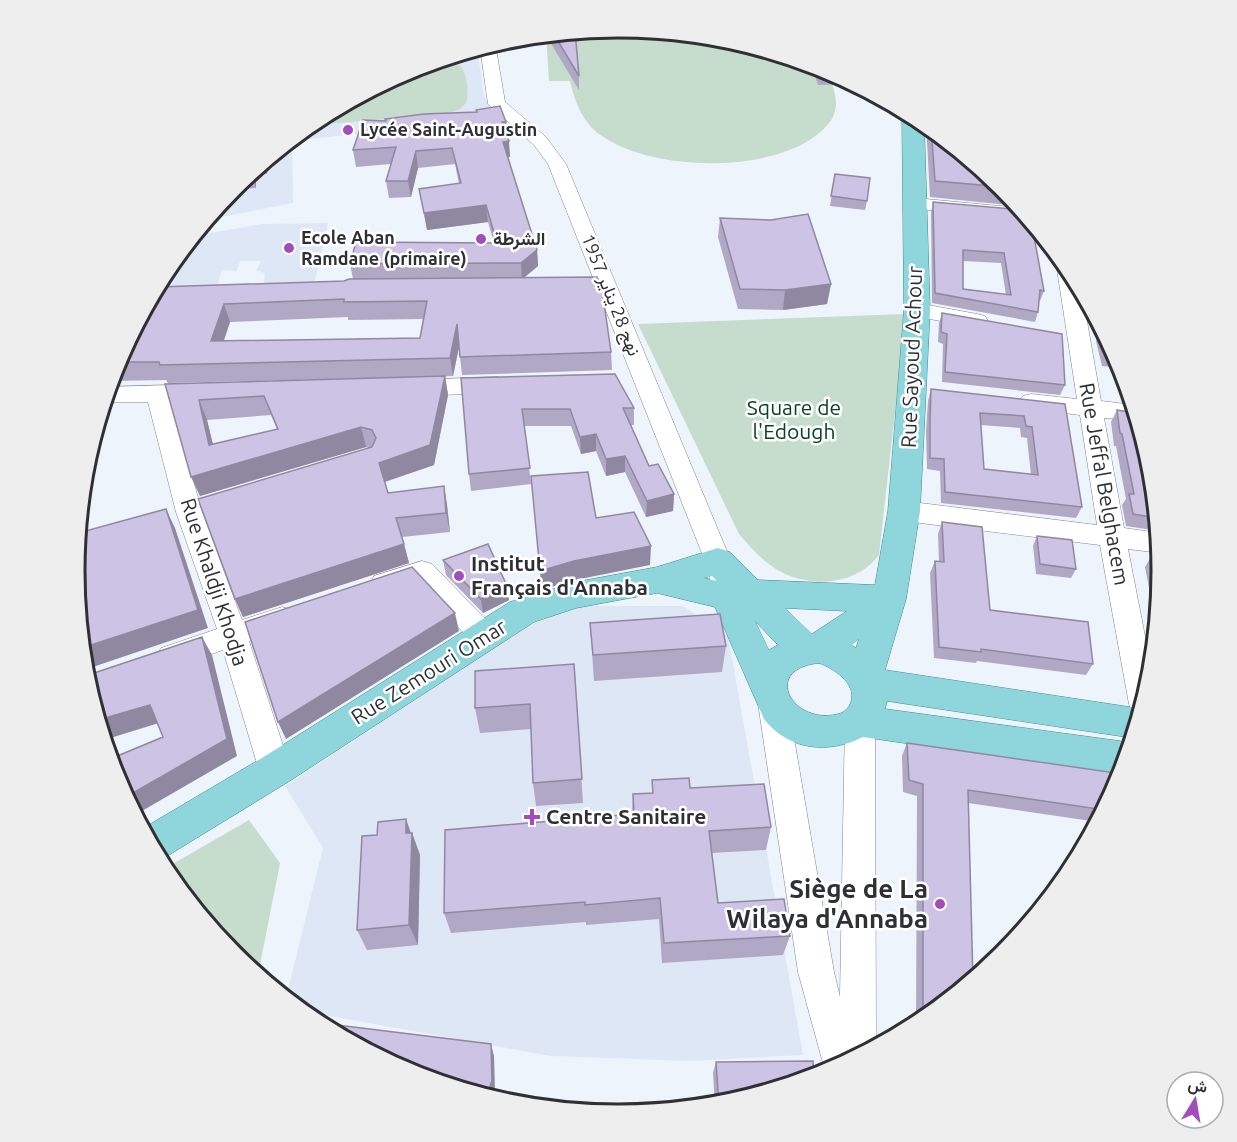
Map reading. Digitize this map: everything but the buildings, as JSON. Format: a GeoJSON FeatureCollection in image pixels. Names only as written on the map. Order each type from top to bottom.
{"type":"FeatureCollection","features":[{"type":"Feature","properties":{"kind":"main road","name":"Rue Sayoud Achour"},"geometry":{"type":"LineString","coordinates":[[866,680],[889,599],[925,390],[917,310],[915,127]]}},
{"type":"Feature","properties":{"kind":"main road"},"geometry":{"type":"LineString","coordinates":[[657,580],[718,561],[738,595],[771,696],[783,716],[797,726],[813,732],[831,733],[848,729],[860,721],[868,709],[871,696],[866,680],[850,660],[836,652],[812,649],[790,654],[778,662],[771,674],[771,696]]}},
{"type":"Feature","properties":{"kind":"main road","name":"Rue Zemouri Omar"},"geometry":{"type":"LineString","coordinates":[[157,840],[275,770],[522,612],[576,595],[657,580],[738,595],[889,599]]}},
{"type":"Feature","properties":{"kind":"main road"},"geometry":{"type":"LineString","coordinates":[[738,595],[812,649]]}},
{"type":"Feature","properties":{"kind":"main road"},"geometry":{"type":"LineString","coordinates":[[812,649],[889,599]]}},
{"type":"Feature","properties":{"kind":"main road"},"geometry":{"type":"LineString","coordinates":[[866,680],[1130,722]]}},
{"type":"Feature","properties":{"kind":"main road"},"geometry":{"type":"LineString","coordinates":[[860,721],[1118,758]]}},
{"type":"Feature","properties":{"kind":"street","name":"نهج 28 يناير 1957"},"geometry":{"type":"LineString","coordinates":[[489,54],[497,104],[540,141],[557,164],[718,561]]}},
{"type":"Feature","properties":{"kind":"street"},"geometry":{"type":"LineString","coordinates":[[915,204],[1014,213]]}},
{"type":"Feature","properties":{"kind":"street"},"geometry":{"type":"LineString","coordinates":[[585,287],[608,287]]}},
{"type":"Feature","properties":{"kind":"street","name":"Rue Jeffal Belghacem"},"geometry":{"type":"LineString","coordinates":[[1070,287],[1112,537],[1140,683]]}},
{"type":"Feature","properties":{"kind":"street"},"geometry":{"type":"LineString","coordinates":[[917,310],[998,325]]}},
{"type":"Feature","properties":{"kind":"street"},"geometry":{"type":"LineString","coordinates":[[622,381],[646,380]]}},
{"type":"Feature","properties":{"kind":"street"},"geometry":{"type":"LineString","coordinates":[[383,388],[514,384]]}},
{"type":"Feature","properties":{"kind":"street"},"geometry":{"type":"LineString","coordinates":[[115,395],[228,392]]}},
{"type":"Feature","properties":{"kind":"street","name":"Rue Khaldji Khodja"},"geometry":{"type":"LineString","coordinates":[[157,393],[189,512],[232,635],[275,770]]}},
{"type":"Feature","properties":{"kind":"street"},"geometry":{"type":"LineString","coordinates":[[1008,399],[1128,412]]}},
{"type":"Feature","properties":{"kind":"street"},"geometry":{"type":"LineString","coordinates":[[904,511],[1151,542]]}},
{"type":"Feature","properties":{"kind":"street"},"geometry":{"type":"LineString","coordinates":[[355,593],[422,571],[484,636]]}},
{"type":"Feature","properties":{"kind":"street"},"geometry":{"type":"LineString","coordinates":[[143,665],[310,609]]}},
{"type":"Feature","properties":{"kind":"street"},"geometry":{"type":"LineString","coordinates":[[771,696],[816,972],[838,1057]]}},
{"type":"Feature","properties":{"kind":"street"},"geometry":{"type":"LineString","coordinates":[[858,1047],[860,721]]}},
{"type":"Feature","properties":{"kind":"shaded area","name":"Lycée Saint-Augustin"},"geometry":{"type":"Polygon","coordinates":[[[478,57],[484,96],[498,118],[305,140],[352,109],[414,78],[478,57]]]}},
{"type":"Feature","properties":{"kind":"shaded area","name":"Lycée Saint-Augustin"},"geometry":{"type":"Polygon","coordinates":[[[292,150],[293,203],[218,218],[267,170],[292,150]]]}},
{"type":"Feature","properties":{"kind":"shaded area"},"geometry":{"type":"Polygon","coordinates":[[[328,223],[314,285],[263,288],[265,273],[256,271],[261,261],[240,261],[237,271],[222,270],[216,288],[167,291],[175,275],[205,234],[262,224],[328,223]]]}},
{"type":"Feature","properties":{"kind":"shaded area","name":"Centre Sanitaire"},"geometry":{"type":"Polygon","coordinates":[[[578,606],[683,606],[728,636],[803,1055],[690,1061],[551,1056],[321,1014],[288,989],[323,848],[285,786],[526,627],[578,606]]]}},
{"type":"Feature","properties":{"kind":"green space"},"geometry":{"type":"Polygon","coordinates":[[[618,38],[688,42],[757,56],[823,78],[831,82],[836,107],[831,120],[824,128],[808,141],[787,151],[735,162],[678,161],[626,149],[605,138],[586,120],[578,106],[570,81],[549,81],[547,42],[618,38]]]}},
{"type":"Feature","properties":{"kind":"green space"},"geometry":{"type":"Polygon","coordinates":[[[456,63],[462,69],[466,79],[467,101],[457,110],[439,115],[328,124],[414,78],[456,63]]]}},
{"type":"Feature","properties":{"kind":"green space","name":"Square de l'Edough"},"geometry":{"type":"Polygon","coordinates":[[[906,314],[879,555],[858,573],[831,581],[802,580],[776,569],[739,534],[638,324],[906,314]]]}},
{"type":"Feature","properties":{"kind":"green space"},"geometry":{"type":"Polygon","coordinates":[[[249,820],[280,863],[260,965],[217,923],[173,864],[249,820]]]}},
{"type":"Feature","properties":{"kind":"place","name":"Lycée Saint-Augustin"},"geometry":{"type":"Point","coordinates":[348,130]}},
{"type":"Feature","properties":{"kind":"place","name":"الشرطة"},"geometry":{"type":"Point","coordinates":[481,239]}},
{"type":"Feature","properties":{"kind":"place","name":"Ecole Aban Ramdane (primaire)"},"geometry":{"type":"Point","coordinates":[289,248]}},
{"type":"Feature","properties":{"kind":"place","name":"Institut Français d'Annaba"},"geometry":{"type":"Point","coordinates":[459,576]}},
{"type":"Feature","properties":{"kind":"place","name":"Centre Sanitaire"},"geometry":{"type":"Point","coordinates":[532,817]}},
{"type":"Feature","properties":{"kind":"place","name":"Siège de La Wilaya d'Annaba"},"geometry":{"type":"Point","coordinates":[940,904]}}]}
